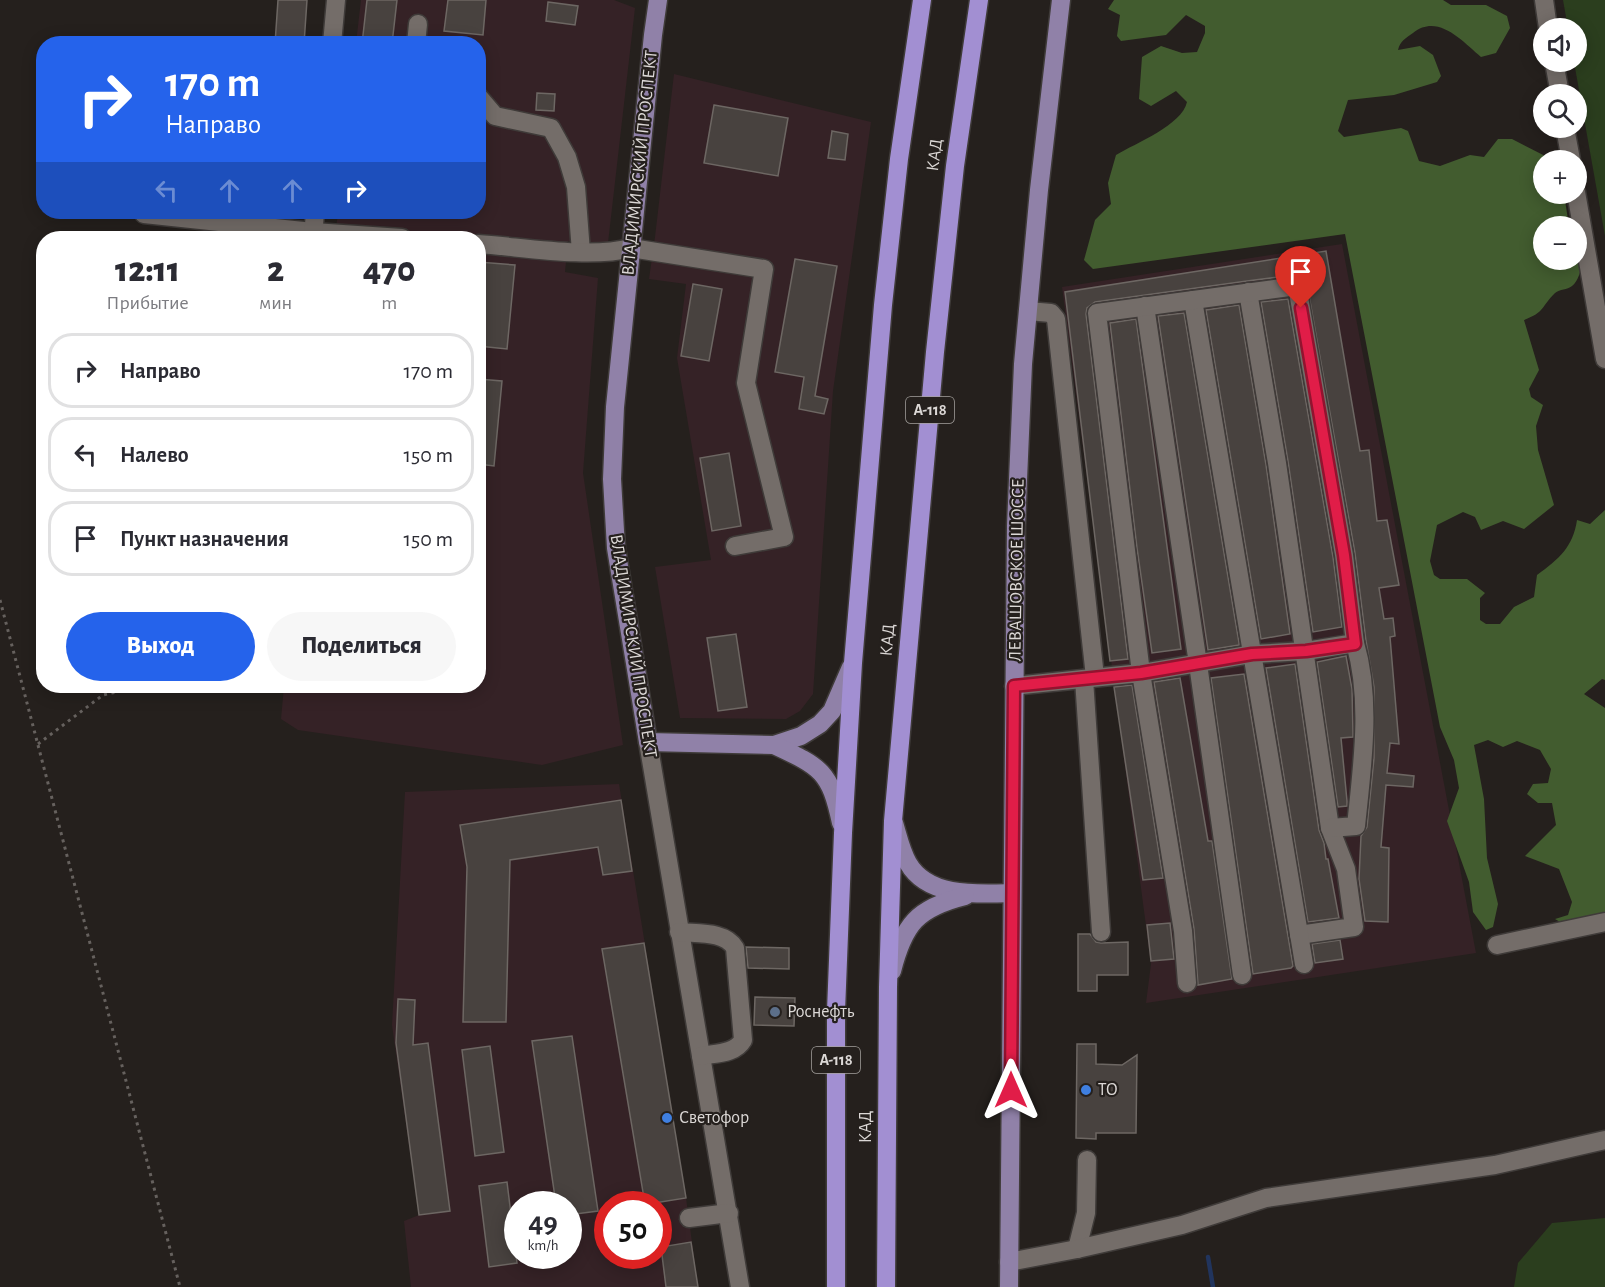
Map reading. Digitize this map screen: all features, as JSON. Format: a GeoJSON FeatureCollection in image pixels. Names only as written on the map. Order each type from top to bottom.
{"type":"FeatureCollection","features":[{"type":"Feature","properties":{"kind":"highway","name":"КАД"},"geometry":{"type":"LineString","coordinates":[[836,1287],[836,1011],[853,663],[883,305],[899,159],[922,0]]}},
{"type":"Feature","properties":{"kind":"highway","name":"КАД"},"geometry":{"type":"LineString","coordinates":[[886,1287],[888,987],[893,821],[940,306],[955,166],[979,0]]}},
{"type":"Feature","properties":{"kind":"main road","name":"ВЛАДИМИРСКИЙ ПРОСПЕКТ"},"geometry":{"type":"LineString","coordinates":[[648,742],[616,548],[612,479],[615,407],[658,0]]}},
{"type":"Feature","properties":{"kind":"main road","name":"ЛЕВАШОВСКОЕ ШОССЕ"},"geometry":{"type":"LineString","coordinates":[[1009,1287],[1016,526],[1023,364],[1039,190],[1061,0]]}},
{"type":"Feature","properties":{"kind":"main road"},"geometry":{"type":"LineString","coordinates":[[774,746],[801,736],[820,724],[832,711],[853,663]]}},
{"type":"Feature","properties":{"kind":"main road"},"geometry":{"type":"LineString","coordinates":[[648,742],[774,746],[802,758],[818,768],[827,780],[835,795],[843,833]]}},
{"type":"Feature","properties":{"kind":"main road"},"geometry":{"type":"LineString","coordinates":[[893,821],[908,863],[917,875],[929,883],[946,890],[972,894],[1012,893]]}},
{"type":"Feature","properties":{"kind":"main road"},"geometry":{"type":"LineString","coordinates":[[888,987],[899,945],[912,923],[930,907],[972,894]]}},
{"type":"Feature","properties":{"kind":"street"},"geometry":{"type":"LineString","coordinates":[[333,36],[336,0]]}},
{"type":"Feature","properties":{"kind":"street"},"geometry":{"type":"LineString","coordinates":[[1544,0],[1547,18]]}},
{"type":"Feature","properties":{"kind":"street"},"geometry":{"type":"LineString","coordinates":[[417,36],[418,24]]}},
{"type":"Feature","properties":{"kind":"street"},"geometry":{"type":"LineString","coordinates":[[486,105],[495,116],[551,128],[567,157],[576,187],[581,252]]}},
{"type":"Feature","properties":{"kind":"street"},"geometry":{"type":"LineString","coordinates":[[1578,204],[1605,359]]}},
{"type":"Feature","properties":{"kind":"street"},"geometry":{"type":"LineString","coordinates":[[184,219],[281,231]]}},
{"type":"Feature","properties":{"kind":"street"},"geometry":{"type":"LineString","coordinates":[[486,245],[581,252],[613,252],[631,248],[764,269],[746,383],[784,537],[735,546]]}},
{"type":"Feature","properties":{"kind":"street"},"geometry":{"type":"LineString","coordinates":[[1188,983],[1181,919],[1141,673],[1097,313],[1297,286],[1344,555],[1355,644],[1362,666],[1364,717],[1356,826],[1330,828]]}},
{"type":"Feature","properties":{"kind":"street"},"geometry":{"type":"LineString","coordinates":[[1248,292],[1306,651],[1330,828],[1346,869],[1354,927],[1299,935]]}},
{"type":"Feature","properties":{"kind":"street"},"geometry":{"type":"LineString","coordinates":[[1193,300],[1304,964]]}},
{"type":"Feature","properties":{"kind":"street"},"geometry":{"type":"LineString","coordinates":[[1145,306],[1242,975]]}},
{"type":"Feature","properties":{"kind":"street"},"geometry":{"type":"LineString","coordinates":[[1028,311],[1051,313],[1056,319],[1089,678],[1101,932]]}},
{"type":"Feature","properties":{"kind":"street"},"geometry":{"type":"LineString","coordinates":[[1014,686],[1141,673],[1252,654],[1306,651],[1355,644]]}},
{"type":"Feature","properties":{"kind":"street","name":"ВЛАДИМИРСКИЙ ПРОСПЕКТ"},"geometry":{"type":"LineString","coordinates":[[648,742],[740,1287]]}},
{"type":"Feature","properties":{"kind":"street"},"geometry":{"type":"LineString","coordinates":[[1497,945],[1605,922]]}},
{"type":"Feature","properties":{"kind":"street"},"geometry":{"type":"LineString","coordinates":[[679,932],[719,936],[732,942],[735,948],[743,1040],[739,1047],[732,1050],[701,1056]]}},
{"type":"Feature","properties":{"kind":"street"},"geometry":{"type":"LineString","coordinates":[[1009,1262],[1182,1225],[1266,1198],[1495,1165],[1605,1140]]}},
{"type":"Feature","properties":{"kind":"street"},"geometry":{"type":"LineString","coordinates":[[1077,1249],[1086,1213],[1087,1160]]}},
{"type":"Feature","properties":{"kind":"street"},"geometry":{"type":"LineString","coordinates":[[689,1218],[729,1213]]}},
{"type":"Feature","properties":{"kind":"path"},"geometry":{"type":"LineString","coordinates":[[0,600],[180,1287]]}},
{"type":"Feature","properties":{"kind":"path"},"geometry":{"type":"LineString","coordinates":[[38,744],[103,696],[115,693]]}},
{"type":"Feature","properties":{"kind":"shaded area"},"geometry":{"type":"Polygon","coordinates":[[[361,0],[614,0],[635,8],[608,243],[568,241],[565,272],[598,278],[583,473],[623,745],[542,765],[298,730],[281,719],[283,693],[486,693],[486,231],[336,231],[337,219],[486,219],[486,36],[357,36],[361,0]]]}},
{"type":"Feature","properties":{"kind":"shaded area"},"geometry":{"type":"Polygon","coordinates":[[[674,74],[871,122],[833,391],[813,694],[800,711],[786,719],[680,718],[655,567],[711,560],[677,358],[686,284],[649,279],[674,74]]]}},
{"type":"Feature","properties":{"kind":"shaded area"},"geometry":{"type":"Polygon","coordinates":[[[1342,244],[1476,953],[1146,1003],[1151,964],[1062,287],[1342,244]]]}},
{"type":"Feature","properties":{"kind":"shaded area"},"geometry":{"type":"Polygon","coordinates":[[[619,784],[686,1198],[698,1287],[411,1287],[404,1221],[419,1215],[392,1025],[405,792],[619,784]]]}},
{"type":"Feature","properties":{"kind":"green space"},"geometry":{"type":"Polygon","coordinates":[[[1114,0],[1443,0],[1451,5],[1486,5],[1507,16],[1510,28],[1496,53],[1481,57],[1458,37],[1440,28],[1432,26],[1413,33],[1402,42],[1398,50],[1420,46],[1433,55],[1441,76],[1437,82],[1394,95],[1348,100],[1338,131],[1344,137],[1401,128],[1408,131],[1419,161],[1440,166],[1470,155],[1484,157],[1498,139],[1512,139],[1533,150],[1533,204],[1566,204],[1567,216],[1533,216],[1533,270],[1580,270],[1578,277],[1572,286],[1555,293],[1539,312],[1524,320],[1539,370],[1529,389],[1531,397],[1543,405],[1536,426],[1538,450],[1554,505],[1524,529],[1503,521],[1481,530],[1475,517],[1463,512],[1437,525],[1430,561],[1434,575],[1440,579],[1467,579],[1485,593],[1480,598],[1480,620],[1486,624],[1500,624],[1514,607],[1534,597],[1537,575],[1564,552],[1572,538],[1577,520],[1590,524],[1605,510],[1605,680],[1602,679],[1584,694],[1605,708],[1605,913],[1567,926],[1555,919],[1568,915],[1572,902],[1559,869],[1525,856],[1556,825],[1552,803],[1538,803],[1527,794],[1533,784],[1548,783],[1551,769],[1540,750],[1517,741],[1503,747],[1488,740],[1474,745],[1484,799],[1487,858],[1498,904],[1493,927],[1486,930],[1473,912],[1469,882],[1447,821],[1459,788],[1454,760],[1440,727],[1345,234],[1093,269],[1084,260],[1095,220],[1111,204],[1108,183],[1116,155],[1168,126],[1177,118],[1187,102],[1176,91],[1151,106],[1139,99],[1142,57],[1161,46],[1182,53],[1197,52],[1205,33],[1205,26],[1186,15],[1166,35],[1121,41],[1117,36],[1120,15],[1108,9],[1114,0]]]}},
{"type":"Feature","properties":{"kind":"green space"},"geometry":{"type":"Polygon","coordinates":[[[1563,0],[1605,0],[1605,236],[1587,135],[1587,84],[1578,84],[1576,72],[1587,72],[1587,18],[1566,18],[1563,0]]]}},
{"type":"Feature","properties":{"kind":"green space"},"geometry":{"type":"Polygon","coordinates":[[[1605,1218],[1605,1287],[1514,1287],[1518,1263],[1552,1223],[1605,1218]]]}},
{"type":"Feature","properties":{"kind":"building"},"geometry":{"type":"Polygon","coordinates":[[[278,0],[307,0],[305,36],[276,36],[278,0]]]}},
{"type":"Feature","properties":{"kind":"building"},"geometry":{"type":"Polygon","coordinates":[[[367,0],[397,0],[393,36],[363,36],[367,0]]]}},
{"type":"Feature","properties":{"kind":"building"},"geometry":{"type":"Polygon","coordinates":[[[448,0],[486,0],[483,35],[444,31],[448,0]]]}},
{"type":"Feature","properties":{"kind":"building"},"geometry":{"type":"Polygon","coordinates":[[[548,2],[578,6],[575,25],[546,21],[548,2]]]}},
{"type":"Feature","properties":{"kind":"building"},"geometry":{"type":"Polygon","coordinates":[[[537,93],[555,94],[554,111],[536,110],[537,93]]]}},
{"type":"Feature","properties":{"kind":"building"},"geometry":{"type":"Polygon","coordinates":[[[714,105],[788,118],[778,176],[704,163],[714,105]]]}},
{"type":"Feature","properties":{"kind":"building"},"geometry":{"type":"Polygon","coordinates":[[[832,131],[848,134],[845,160],[828,158],[832,131]]]}},
{"type":"Feature","properties":{"kind":"building"},"geometry":{"type":"Polygon","coordinates":[[[1326,251],[1360,451],[1369,450],[1377,521],[1387,520],[1399,585],[1379,588],[1384,619],[1393,618],[1395,636],[1390,637],[1399,744],[1390,743],[1387,773],[1414,776],[1413,787],[1386,785],[1381,847],[1389,848],[1388,922],[1365,921],[1359,879],[1361,836],[1367,827],[1374,758],[1374,687],[1355,553],[1306,279],[1295,275],[1247,281],[1095,302],[1087,308],[1128,659],[1110,661],[1065,292],[1326,251]]]}},
{"type":"Feature","properties":{"kind":"building"},"geometry":{"type":"Polygon","coordinates":[[[795,259],[837,266],[815,396],[828,399],[824,414],[799,409],[804,377],[775,372],[795,259]]]}},
{"type":"Feature","properties":{"kind":"building"},"geometry":{"type":"Polygon","coordinates":[[[486,263],[515,265],[507,349],[486,347],[486,263]]]}},
{"type":"Feature","properties":{"kind":"building"},"geometry":{"type":"Polygon","coordinates":[[[693,284],[722,289],[709,361],[681,356],[693,284]]]}},
{"type":"Feature","properties":{"kind":"building"},"geometry":{"type":"Polygon","coordinates":[[[1288,299],[1333,557],[1342,627],[1313,632],[1288,461],[1261,302],[1288,299]]]}},
{"type":"Feature","properties":{"kind":"building"},"geometry":{"type":"Polygon","coordinates":[[[1239,305],[1266,465],[1290,634],[1261,639],[1206,310],[1239,305]]]}},
{"type":"Feature","properties":{"kind":"building"},"geometry":{"type":"Polygon","coordinates":[[[1184,313],[1239,643],[1239,645],[1208,650],[1158,316],[1184,313]]]}},
{"type":"Feature","properties":{"kind":"building"},"geometry":{"type":"Polygon","coordinates":[[[1136,319],[1181,649],[1152,653],[1110,323],[1136,319]]]}},
{"type":"Feature","properties":{"kind":"building"},"geometry":{"type":"Polygon","coordinates":[[[486,380],[502,381],[494,466],[486,465],[486,380]]]}},
{"type":"Feature","properties":{"kind":"building"},"geometry":{"type":"Polygon","coordinates":[[[729,453],[741,526],[712,531],[700,458],[729,453]]]}},
{"type":"Feature","properties":{"kind":"building"},"geometry":{"type":"Polygon","coordinates":[[[736,634],[747,707],[718,711],[707,638],[736,634]]]}},
{"type":"Feature","properties":{"kind":"building"},"geometry":{"type":"Polygon","coordinates":[[[1346,656],[1352,689],[1353,737],[1341,738],[1347,806],[1338,807],[1317,662],[1346,656]]]}},
{"type":"Feature","properties":{"kind":"building"},"geometry":{"type":"Polygon","coordinates":[[[1295,664],[1319,830],[1324,843],[1326,859],[1328,859],[1339,918],[1308,922],[1266,668],[1295,664]]]}},
{"type":"Feature","properties":{"kind":"building"},"geometry":{"type":"Polygon","coordinates":[[[1244,674],[1293,966],[1253,974],[1211,678],[1244,674]]]}},
{"type":"Feature","properties":{"kind":"building"},"geometry":{"type":"Polygon","coordinates":[[[1180,678],[1208,841],[1212,841],[1232,979],[1198,985],[1194,929],[1154,682],[1180,678]]]}},
{"type":"Feature","properties":{"kind":"building"},"geometry":{"type":"Polygon","coordinates":[[[1132,685],[1163,878],[1143,880],[1114,687],[1132,685]]]}},
{"type":"Feature","properties":{"kind":"building"},"geometry":{"type":"Polygon","coordinates":[[[621,800],[632,871],[603,875],[598,847],[510,860],[506,1022],[463,1022],[467,867],[460,825],[621,800]]]}},
{"type":"Feature","properties":{"kind":"building"},"geometry":{"type":"Polygon","coordinates":[[[1170,923],[1174,959],[1151,961],[1147,925],[1170,923]]]}},
{"type":"Feature","properties":{"kind":"building"},"geometry":{"type":"Polygon","coordinates":[[[1078,934],[1090,934],[1096,942],[1101,943],[1128,942],[1128,975],[1097,975],[1097,991],[1078,991],[1078,934]]]}},
{"type":"Feature","properties":{"kind":"building"},"geometry":{"type":"Polygon","coordinates":[[[1340,940],[1343,959],[1315,963],[1312,944],[1340,940]]]}},
{"type":"Feature","properties":{"kind":"building"},"geometry":{"type":"Polygon","coordinates":[[[644,943],[686,1198],[672,1200],[672,1191],[643,1191],[602,949],[644,943]]]}},
{"type":"Feature","properties":{"kind":"building"},"geometry":{"type":"Polygon","coordinates":[[[746,947],[789,948],[789,969],[748,968],[746,947]]]}},
{"type":"Feature","properties":{"kind":"building","name":"Роснефть"},"geometry":{"type":"Polygon","coordinates":[[[755,997],[795,998],[794,1026],[754,1025],[755,997]]]}},
{"type":"Feature","properties":{"kind":"building"},"geometry":{"type":"Polygon","coordinates":[[[398,999],[415,1000],[413,1045],[428,1043],[450,1211],[419,1215],[396,1043],[398,999]]]}},
{"type":"Feature","properties":{"kind":"building"},"geometry":{"type":"Polygon","coordinates":[[[572,1036],[595,1191],[594,1212],[582,1213],[582,1191],[554,1191],[532,1041],[572,1036]]]}},
{"type":"Feature","properties":{"kind":"building"},"geometry":{"type":"Polygon","coordinates":[[[1077,1044],[1096,1044],[1096,1064],[1122,1065],[1137,1055],[1136,1133],[1096,1133],[1096,1139],[1076,1138],[1077,1044]]]}},
{"type":"Feature","properties":{"kind":"building"},"geometry":{"type":"Polygon","coordinates":[[[490,1046],[504,1152],[475,1156],[462,1050],[490,1046]]]}},
{"type":"Feature","properties":{"kind":"building"},"geometry":{"type":"Polygon","coordinates":[[[507,1182],[508,1191],[504,1191],[504,1265],[489,1267],[479,1186],[507,1182]]]}},
{"type":"Feature","properties":{"kind":"building"},"geometry":{"type":"Polygon","coordinates":[[[691,1242],[698,1287],[666,1287],[664,1269],[672,1269],[672,1245],[691,1242]]]}},
{"type":"Feature","properties":{"kind":"waterway"},"geometry":{"type":"LineString","coordinates":[[1208,1257],[1213,1287]]}},
{"type":"Feature","properties":{"kind":"place","name":"Роснефть"},"geometry":{"type":"Point","coordinates":[775,1012]}},
{"type":"Feature","properties":{"kind":"place","name":"ТО"},"geometry":{"type":"Point","coordinates":[1086,1090]}},
{"type":"Feature","properties":{"kind":"place","name":"Светофор"},"geometry":{"type":"Point","coordinates":[667,1118]}},
{"type":"Feature","properties":{"kind":"route"},"geometry":{"type":"LineString","coordinates":[[1011,1090],[1014,686],[1141,673],[1252,654],[1306,651],[1355,644],[1344,555],[1301,308]]}}]}
